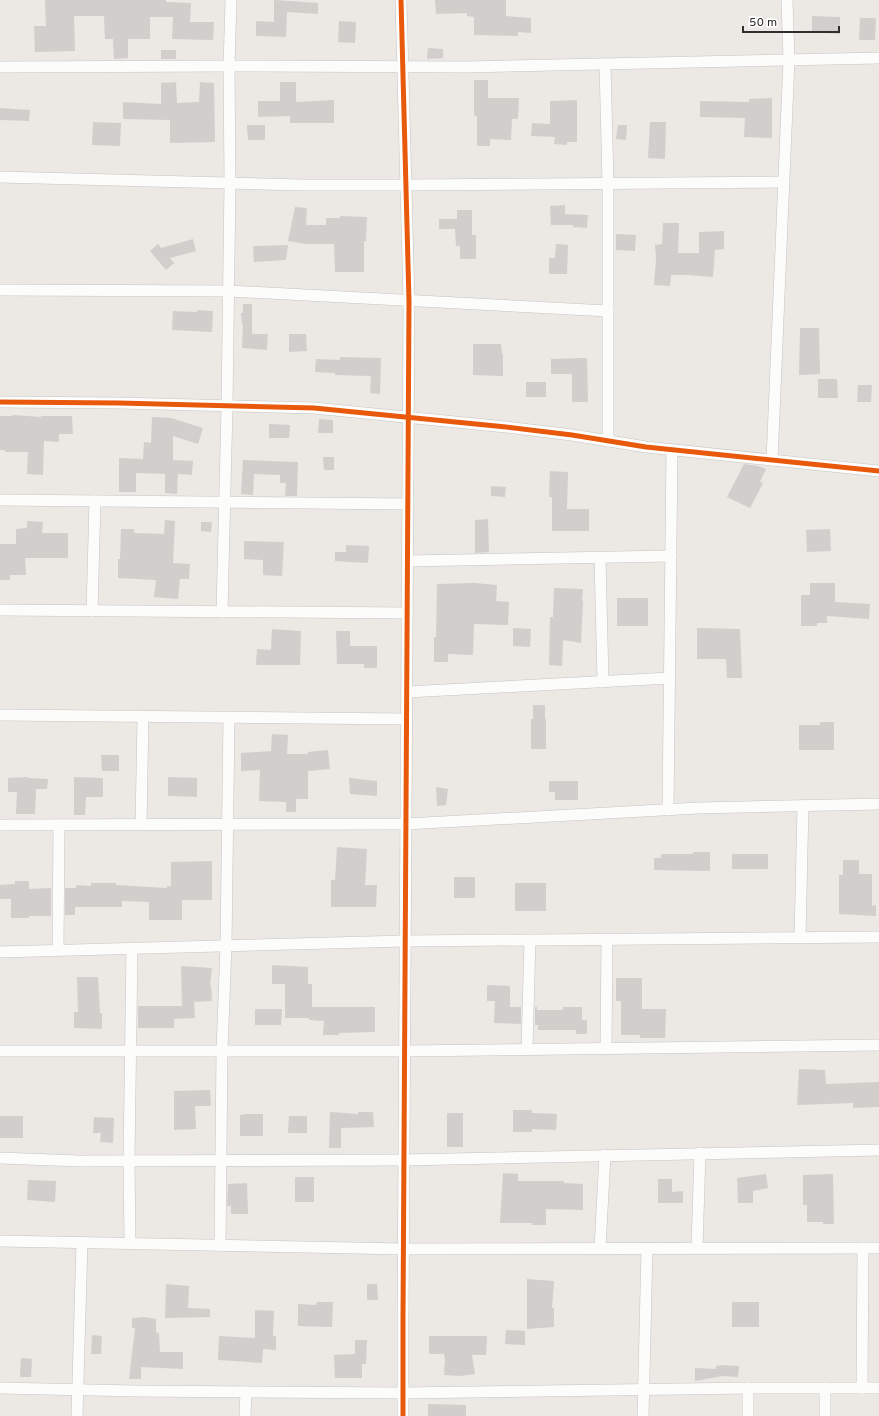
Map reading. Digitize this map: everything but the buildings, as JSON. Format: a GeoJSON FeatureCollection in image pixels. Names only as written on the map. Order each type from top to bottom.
{"type":"FeatureCollection","features":[{"type":"Feature","properties":{"kind":"street"},"geometry":{"type":"LineString","coordinates":[[222,612],[229,291],[229,66],[231,0]]}},
{"type":"Feature","properties":{"kind":"street"},"geometry":{"type":"LineString","coordinates":[[401,0],[409,301],[403,1416]]}},
{"type":"Feature","properties":{"kind":"street"},"geometry":{"type":"LineString","coordinates":[[772,460],[789,60],[787,0]]}},
{"type":"Feature","properties":{"kind":"street"},"geometry":{"type":"LineString","coordinates":[[0,67],[467,67],[879,58]]}},
{"type":"Feature","properties":{"kind":"street"},"geometry":{"type":"LineString","coordinates":[[606,64],[608,183],[608,441]]}},
{"type":"Feature","properties":{"kind":"street"},"geometry":{"type":"LineString","coordinates":[[0,177],[301,185],[784,182]]}},
{"type":"Feature","properties":{"kind":"street"},"geometry":{"type":"LineString","coordinates":[[0,290],[229,291],[608,311]]}},
{"type":"Feature","properties":{"kind":"street"},"geometry":{"type":"LineString","coordinates":[[0,402],[314,408],[540,431],[672,450],[879,471]]}},
{"type":"Feature","properties":{"kind":"street"},"geometry":{"type":"LineString","coordinates":[[668,810],[672,450]]}},
{"type":"Feature","properties":{"kind":"street"},"geometry":{"type":"LineString","coordinates":[[0,500],[408,504]]}},
{"type":"Feature","properties":{"kind":"street"},"geometry":{"type":"LineString","coordinates":[[92,611],[95,501]]}},
{"type":"Feature","properties":{"kind":"street"},"geometry":{"type":"LineString","coordinates":[[408,561],[671,556]]}},
{"type":"Feature","properties":{"kind":"street"},"geometry":{"type":"LineString","coordinates":[[600,557],[603,682]]}},
{"type":"Feature","properties":{"kind":"street"},"geometry":{"type":"LineString","coordinates":[[0,610],[407,613]]}},
{"type":"Feature","properties":{"kind":"street"},"geometry":{"type":"LineString","coordinates":[[407,692],[670,678]]}},
{"type":"Feature","properties":{"kind":"street"},"geometry":{"type":"LineString","coordinates":[[0,715],[407,719]]}},
{"type":"Feature","properties":{"kind":"street"},"geometry":{"type":"LineString","coordinates":[[141,825],[143,717]]}},
{"type":"Feature","properties":{"kind":"street"},"geometry":{"type":"LineString","coordinates":[[220,1245],[222,1051],[226,946],[229,717]]}},
{"type":"Feature","properties":{"kind":"street"},"geometry":{"type":"LineString","coordinates":[[0,825],[406,824],[668,810],[879,804]]}},
{"type":"Feature","properties":{"kind":"street"},"geometry":{"type":"LineString","coordinates":[[800,938],[803,806]]}},
{"type":"Feature","properties":{"kind":"street"},"geometry":{"type":"LineString","coordinates":[[58,950],[59,825]]}},
{"type":"Feature","properties":{"kind":"street"},"geometry":{"type":"LineString","coordinates":[[0,952],[405,941],[879,937]]}},
{"type":"Feature","properties":{"kind":"street"},"geometry":{"type":"LineString","coordinates":[[606,1048],[608,939]]}},
{"type":"Feature","properties":{"kind":"street"},"geometry":{"type":"LineString","coordinates":[[527,1049],[530,940]]}},
{"type":"Feature","properties":{"kind":"street"},"geometry":{"type":"LineString","coordinates":[[130,1243],[129,1161],[132,948]]}},
{"type":"Feature","properties":{"kind":"street"},"geometry":{"type":"LineString","coordinates":[[0,1051],[405,1051],[879,1045]]}},
{"type":"Feature","properties":{"kind":"street"},"geometry":{"type":"LineString","coordinates":[[0,1158],[79,1161],[404,1160],[879,1150]]}},
{"type":"Feature","properties":{"kind":"street"},"geometry":{"type":"LineString","coordinates":[[697,1248],[700,1153]]}},
{"type":"Feature","properties":{"kind":"street"},"geometry":{"type":"LineString","coordinates":[[600,1248],[605,1155]]}},
{"type":"Feature","properties":{"kind":"street"},"geometry":{"type":"LineString","coordinates":[[0,1241],[403,1249],[879,1248]]}},
{"type":"Feature","properties":{"kind":"street"},"geometry":{"type":"LineString","coordinates":[[77,1416],[82,1242]]}},
{"type":"Feature","properties":{"kind":"street"},"geometry":{"type":"LineString","coordinates":[[643,1416],[647,1248]]}},
{"type":"Feature","properties":{"kind":"street"},"geometry":{"type":"LineString","coordinates":[[862,1388],[863,1248]]}},
{"type":"Feature","properties":{"kind":"street"},"geometry":{"type":"LineString","coordinates":[[0,1388],[403,1393],[748,1388],[879,1388]]}},
{"type":"Feature","properties":{"kind":"street"},"geometry":{"type":"LineString","coordinates":[[748,1388],[748,1416]]}},
{"type":"Feature","properties":{"kind":"street"},"geometry":{"type":"LineString","coordinates":[[825,1388],[825,1416]]}},
{"type":"Feature","properties":{"kind":"street"},"geometry":{"type":"LineString","coordinates":[[245,1416],[246,1392]]}},
{"type":"Feature","properties":{"kind":"cycle path"},"geometry":{"type":"LineString","coordinates":[[401,0],[409,301],[403,1416]]}},
{"type":"Feature","properties":{"kind":"cycle path"},"geometry":{"type":"LineString","coordinates":[[0,402],[119,403],[314,408],[506,427],[572,435],[646,447],[879,471]]}}]}
